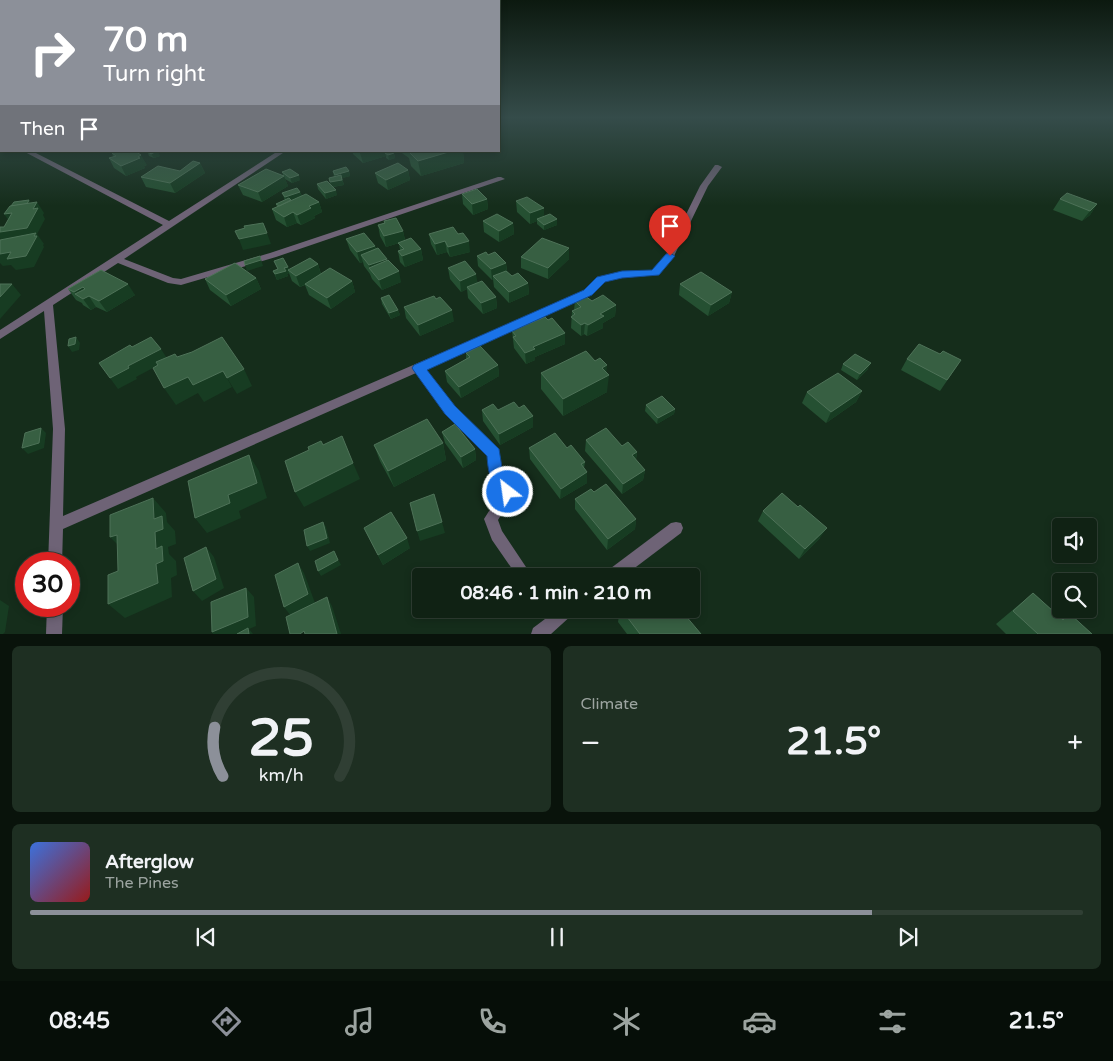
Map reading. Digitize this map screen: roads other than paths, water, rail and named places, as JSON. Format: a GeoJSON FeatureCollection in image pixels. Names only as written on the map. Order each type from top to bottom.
{"type":"FeatureCollection","features":[{"type":"Feature","properties":{"kind":"street"},"geometry":{"type":"LineString","coordinates":[[28,152],[170,225]]}},
{"type":"Feature","properties":{"kind":"street"},"geometry":{"type":"LineString","coordinates":[[0,335],[281,152]]}},
{"type":"Feature","properties":{"kind":"street"},"geometry":{"type":"LineString","coordinates":[[55,526],[588,293],[601,280],[622,275],[655,273],[670,256],[704,186],[718,167]]}},
{"type":"Feature","properties":{"kind":"street"},"geometry":{"type":"LineString","coordinates":[[117,259],[171,281],[181,282],[273,255],[502,179]]}},
{"type":"Feature","properties":{"kind":"street"},"geometry":{"type":"LineString","coordinates":[[48,304],[59,429],[55,552]]}},
{"type":"Feature","properties":{"kind":"street"},"geometry":{"type":"LineString","coordinates":[[419,368],[450,410],[494,453],[496,476],[508,492],[491,519],[497,535],[520,568]]}},
{"type":"Feature","properties":{"kind":"street"},"geometry":{"type":"LineString","coordinates":[[623,568],[676,528]]}},
{"type":"Feature","properties":{"kind":"street"},"geometry":{"type":"LineString","coordinates":[[54,617],[54,634]]}},
{"type":"Feature","properties":{"kind":"street"},"geometry":{"type":"LineString","coordinates":[[539,634],[549,618]]}}]}
